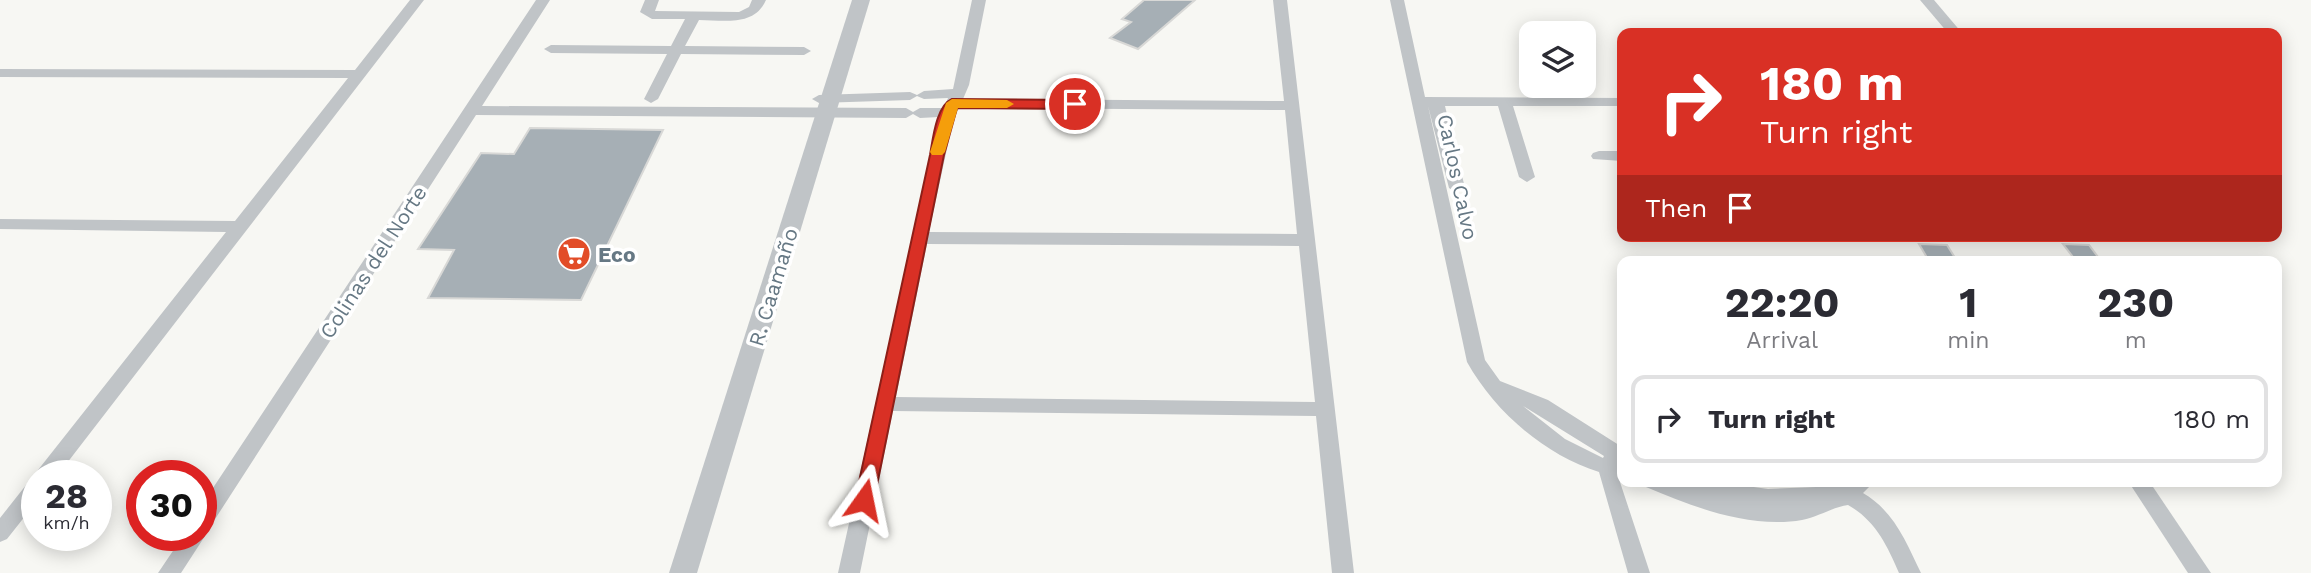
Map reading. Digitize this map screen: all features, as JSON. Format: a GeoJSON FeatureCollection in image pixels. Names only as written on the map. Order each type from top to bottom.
{"type":"FeatureCollection","features":[{"type":"Feature","properties":{"kind":"street"},"geometry":{"type":"LineString","coordinates":[[58,460],[418,0]]}},
{"type":"Feature","properties":{"kind":"street","name":"Colinas del Norte"},"geometry":{"type":"LineString","coordinates":[[217,500],[543,0]]}},
{"type":"Feature","properties":{"kind":"street"},"geometry":{"type":"LineString","coordinates":[[653,0],[648,14],[741,16],[755,9],[759,0]]}},
{"type":"Feature","properties":{"kind":"street","name":"R. Caamaño"},"geometry":{"type":"LineString","coordinates":[[683,573],[861,0]]}},
{"type":"Feature","properties":{"kind":"street"},"geometry":{"type":"LineString","coordinates":[[849,573],[919,238],[979,0]]}},
{"type":"Feature","properties":{"kind":"street"},"geometry":{"type":"LineString","coordinates":[[1280,0],[1343,573]]}},
{"type":"Feature","properties":{"kind":"street","name":"Carlos Calvo"},"geometry":{"type":"LineString","coordinates":[[1397,0],[1428,102],[1476,362],[1491,385],[1525,421],[1564,447],[1617,463]]}},
{"type":"Feature","properties":{"kind":"street"},"geometry":{"type":"LineString","coordinates":[[1927,0],[1951,28]]}},
{"type":"Feature","properties":{"kind":"street"},"geometry":{"type":"LineString","coordinates":[[651,99],[694,15]]}},
{"type":"Feature","properties":{"kind":"street"},"geometry":{"type":"LineString","coordinates":[[551,50],[804,51]]}},
{"type":"Feature","properties":{"kind":"street"},"geometry":{"type":"LineString","coordinates":[[0,74],[360,74]]}},
{"type":"Feature","properties":{"kind":"street"},"geometry":{"type":"LineString","coordinates":[[476,104],[830,104],[917,95],[953,103],[1292,106]]}},
{"type":"Feature","properties":{"kind":"street"},"geometry":{"type":"LineString","coordinates":[[476,104],[651,99],[830,104],[913,113],[953,103]]}},
{"type":"Feature","properties":{"kind":"street"},"geometry":{"type":"LineString","coordinates":[[1457,188],[1428,102],[1617,102]]}},
{"type":"Feature","properties":{"kind":"street"},"geometry":{"type":"LineString","coordinates":[[1504,102],[1527,177]]}},
{"type":"Feature","properties":{"kind":"street"},"geometry":{"type":"LineString","coordinates":[[1599,156],[1617,156]]}},
{"type":"Feature","properties":{"kind":"street"},"geometry":{"type":"LineString","coordinates":[[0,225],[240,227]]}},
{"type":"Feature","properties":{"kind":"street"},"geometry":{"type":"LineString","coordinates":[[919,238],[1305,240]]}},
{"type":"Feature","properties":{"kind":"street"},"geometry":{"type":"LineString","coordinates":[[885,404],[1325,409]]}},
{"type":"Feature","properties":{"kind":"street"},"geometry":{"type":"LineString","coordinates":[[1617,463],[1610,482],[1639,573]]}},
{"type":"Feature","properties":{"kind":"street"},"geometry":{"type":"LineString","coordinates":[[1669,487],[1720,506],[1771,511],[1812,509],[1856,487]]}},
{"type":"Feature","properties":{"kind":"street"},"geometry":{"type":"LineString","coordinates":[[1704,487],[1743,496],[1846,493],[1878,516],[1890,532],[1910,573]]}},
{"type":"Feature","properties":{"kind":"street"},"geometry":{"type":"LineString","coordinates":[[2142,487],[2200,573]]}},
{"type":"Feature","properties":{"kind":"street"},"geometry":{"type":"LineString","coordinates":[[0,533],[9,509]]}},
{"type":"Feature","properties":{"kind":"street"},"geometry":{"type":"LineString","coordinates":[[169,573],[184,551]]}},
{"type":"Feature","properties":{"kind":"building"},"geometry":{"type":"Polygon","coordinates":[[[1144,0],[1195,0],[1138,49],[1110,38],[1131,22],[1122,19],[1144,0]]]}},
{"type":"Feature","properties":{"kind":"building"},"geometry":{"type":"Polygon","coordinates":[[[530,128],[663,130],[581,300],[428,298],[454,250],[418,249],[481,153],[514,154],[530,128]]]}},
{"type":"Feature","properties":{"kind":"building"},"geometry":{"type":"Polygon","coordinates":[[[1919,244],[1947,245],[1954,256],[1926,256],[1919,244]]]}},
{"type":"Feature","properties":{"kind":"building"},"geometry":{"type":"Polygon","coordinates":[[[2063,244],[2089,245],[2097,256],[2072,256],[2063,244]]]}},
{"type":"Feature","properties":{"kind":"slow traffic"},"geometry":{"type":"LineString","coordinates":[[937,152],[952,103],[1007,104]]}},
{"type":"Feature","properties":{"kind":"place","name":"Eco"},"geometry":{"type":"Point","coordinates":[574,254]}},
{"type":"Feature","properties":{"kind":"route"},"geometry":{"type":"LineString","coordinates":[[864,500],[937,155],[952,103],[1075,104]]}}]}
